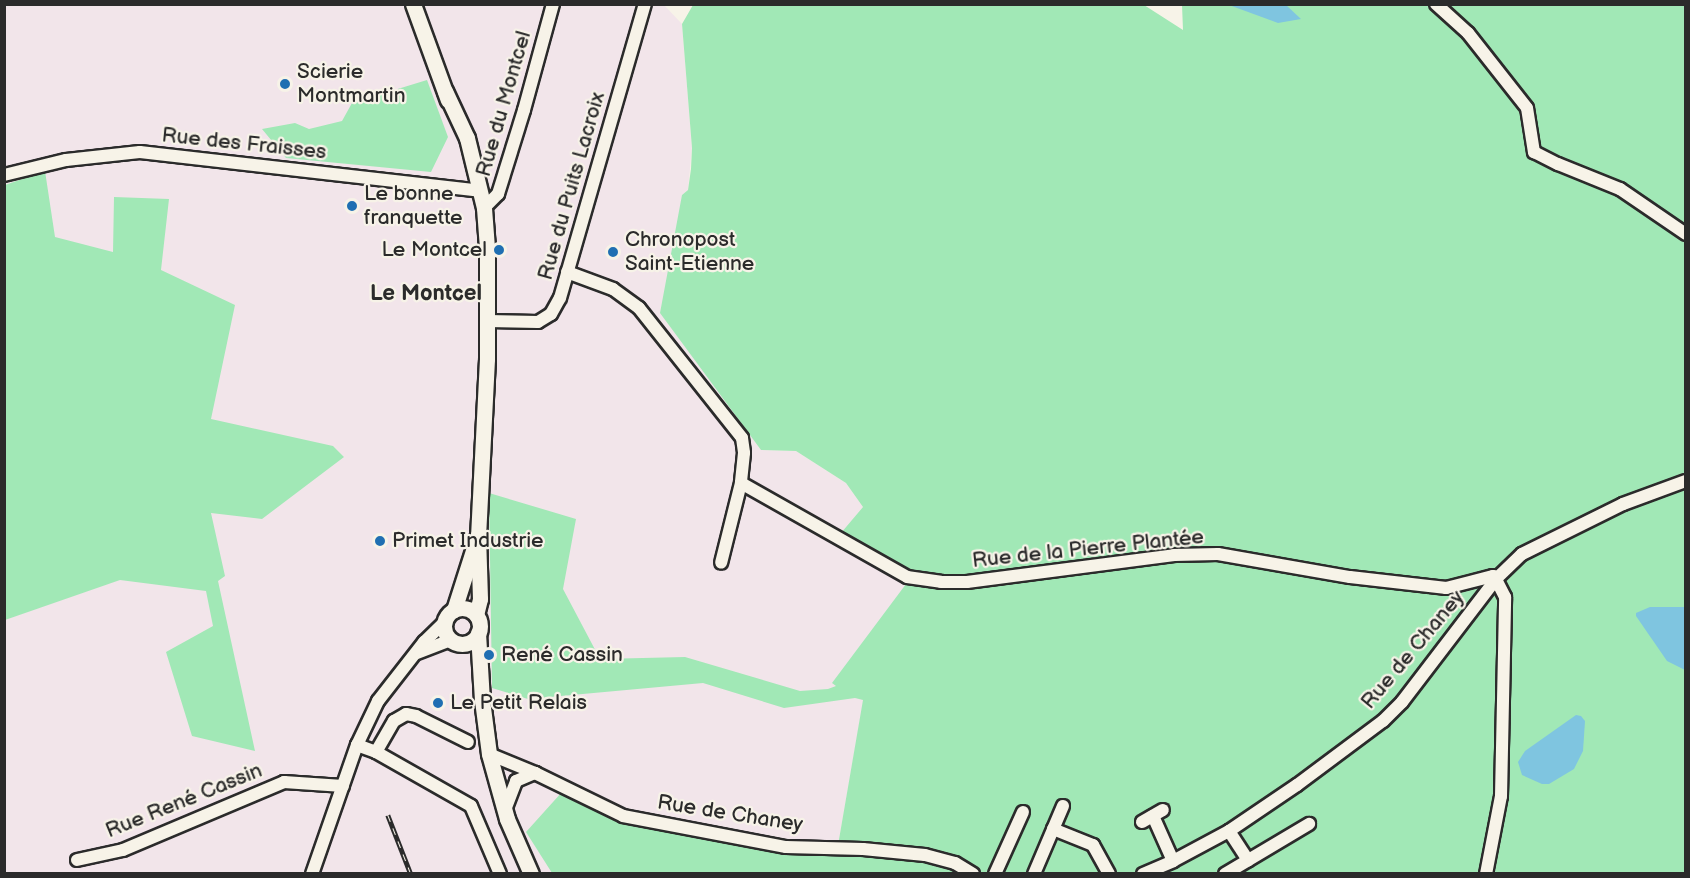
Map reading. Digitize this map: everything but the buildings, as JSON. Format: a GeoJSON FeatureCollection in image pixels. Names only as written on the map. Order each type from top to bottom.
{"type":"FeatureCollection","features":[{"type":"Feature","properties":{"kind":"main road"},"geometry":{"type":"LineString","coordinates":[[413,4],[480,191],[484,208],[488,321],[478,535],[480,599],[476,615],[479,624],[479,660],[489,754],[505,810],[531,873]]}},
{"type":"Feature","properties":{"kind":"main road"},"geometry":{"type":"LineString","coordinates":[[478,535],[445,630],[479,660]]}},
{"type":"Feature","properties":{"kind":"main road"},"geometry":{"type":"LineString","coordinates":[[449,616],[467,609],[476,615]]}},
{"type":"Feature","properties":{"kind":"main road"},"geometry":{"type":"LineString","coordinates":[[457,641],[471,640],[478,633]]}},
{"type":"Feature","properties":{"kind":"street","name":"Rue du Montcel"},"geometry":{"type":"LineString","coordinates":[[484,208],[498,194],[553,4]]}},
{"type":"Feature","properties":{"kind":"street","name":"Rue du Puits Lacroix"},"geometry":{"type":"LineString","coordinates":[[488,321],[523,324],[538,322],[551,314],[560,298],[645,4]]}},
{"type":"Feature","properties":{"kind":"street"},"geometry":{"type":"LineString","coordinates":[[1436,4],[1468,33],[1527,108],[1534,152],[1620,189],[1686,234]]}},
{"type":"Feature","properties":{"kind":"street","name":"Rue des Fraisses"},"geometry":{"type":"LineString","coordinates":[[4,175],[66,160],[140,152],[480,191]]}},
{"type":"Feature","properties":{"kind":"street"},"geometry":{"type":"LineString","coordinates":[[567,272],[613,289],[639,308],[742,438],[744,453],[741,483],[721,563]]}},
{"type":"Feature","properties":{"kind":"street","name":"Rue de Chaney"},"geometry":{"type":"LineString","coordinates":[[1143,873],[1173,861],[1229,831],[1297,785],[1391,714],[1496,579],[1522,554],[1623,504],[1686,481]]}},
{"type":"Feature","properties":{"kind":"street","name":"Rue de la Pierre Plantée"},"geometry":{"type":"LineString","coordinates":[[741,483],[907,577],[941,582],[967,582],[1174,555],[1218,554],[1350,577],[1446,588],[1493,576],[1496,579]]}},
{"type":"Feature","properties":{"kind":"street"},"geometry":{"type":"LineString","coordinates":[[1486,873],[1501,796],[1505,597],[1496,579]]}},
{"type":"Feature","properties":{"kind":"street"},"geometry":{"type":"LineString","coordinates":[[312,873],[357,745],[378,701],[449,616]]}},
{"type":"Feature","properties":{"kind":"street"},"geometry":{"type":"LineString","coordinates":[[416,653],[457,641]]}},
{"type":"Feature","properties":{"kind":"street"},"geometry":{"type":"LineString","coordinates":[[376,752],[394,721],[406,714],[416,716],[468,742]]}},
{"type":"Feature","properties":{"kind":"street"},"geometry":{"type":"LineString","coordinates":[[357,745],[376,752],[471,806],[500,873]]}},
{"type":"Feature","properties":{"kind":"street","name":"Rue de Chaney"},"geometry":{"type":"LineString","coordinates":[[489,754],[535,772],[623,816],[786,847],[909,852],[973,873]]}},
{"type":"Feature","properties":{"kind":"street"},"geometry":{"type":"LineString","coordinates":[[505,810],[516,781],[535,772]]}},
{"type":"Feature","properties":{"kind":"street","name":"Rue René Cassin"},"geometry":{"type":"LineString","coordinates":[[77,860],[123,850],[284,782],[343,786]]}},
{"type":"Feature","properties":{"kind":"street"},"geometry":{"type":"LineString","coordinates":[[1034,873],[1064,806]]}},
{"type":"Feature","properties":{"kind":"street"},"geometry":{"type":"LineString","coordinates":[[995,873],[1023,812]]}},
{"type":"Feature","properties":{"kind":"street"},"geometry":{"type":"LineString","coordinates":[[1153,816],[1173,861]]}},
{"type":"Feature","properties":{"kind":"street"},"geometry":{"type":"LineString","coordinates":[[1225,873],[1309,824]]}},
{"type":"Feature","properties":{"kind":"street"},"geometry":{"type":"LineString","coordinates":[[1053,829],[1093,845],[1109,873]]}},
{"type":"Feature","properties":{"kind":"street"},"geometry":{"type":"LineString","coordinates":[[1229,831],[1248,860]]}},
{"type":"Feature","properties":{"kind":"shaded area"},"geometry":{"type":"Polygon","coordinates":[[[5,5],[664,5],[682,24],[692,148],[688,190],[682,195],[761,450],[796,451],[846,483],[863,507],[842,533],[913,576],[833,683],[864,697],[837,851],[553,873],[5,873],[5,5]]]}},
{"type":"Feature","properties":{"kind":"green space"},"geometry":{"type":"Polygon","coordinates":[[[693,5],[1144,5],[1183,30],[1182,5],[1685,5],[1685,873],[552,873],[526,832],[562,792],[615,818],[837,851],[863,700],[855,698],[784,708],[703,683],[528,699],[492,688],[489,493],[576,519],[563,589],[600,659],[685,657],[800,691],[828,689],[836,686],[832,683],[912,576],[841,533],[863,507],[846,483],[796,451],[761,450],[660,313],[682,195],[688,190],[691,169],[692,148],[682,24],[693,5]]]}},
{"type":"Feature","properties":{"kind":"green space"},"geometry":{"type":"Polygon","coordinates":[[[427,80],[448,137],[431,172],[286,158],[262,129],[295,123],[309,129],[342,121],[352,103],[427,80]]]}},
{"type":"Feature","properties":{"kind":"green space"},"geometry":{"type":"Polygon","coordinates":[[[45,171],[55,237],[113,252],[114,197],[169,199],[161,270],[235,305],[211,419],[333,446],[344,457],[262,519],[211,513],[225,576],[218,581],[255,751],[192,736],[166,652],[213,626],[206,591],[120,580],[5,620],[5,185],[45,171]]]}},
{"type":"Feature","properties":{"kind":"water"},"geometry":{"type":"Polygon","coordinates":[[[1229,5],[1286,5],[1301,19],[1278,23],[1229,5]]]}},
{"type":"Feature","properties":{"kind":"water"},"geometry":{"type":"Polygon","coordinates":[[[1650,607],[1685,607],[1685,670],[1667,661],[1636,616],[1636,613],[1650,607]]]}},
{"type":"Feature","properties":{"kind":"water"},"geometry":{"type":"Polygon","coordinates":[[[1576,715],[1581,716],[1585,721],[1583,751],[1574,769],[1549,784],[1542,784],[1522,775],[1518,762],[1525,751],[1576,715]]]}},
{"type":"Feature","properties":{"kind":"railway"},"geometry":{"type":"LineString","coordinates":[[388,815],[411,874]]}},
{"type":"Feature","properties":{"kind":"place","name":"Scierie Montmartin"},"geometry":{"type":"Point","coordinates":[285,84]}},
{"type":"Feature","properties":{"kind":"place","name":"Le bonne franquette"},"geometry":{"type":"Point","coordinates":[352,206]}},
{"type":"Feature","properties":{"kind":"place","name":"Le Montcel"},"geometry":{"type":"Point","coordinates":[499,250]}},
{"type":"Feature","properties":{"kind":"place","name":"Chronopost Saint-Etienne"},"geometry":{"type":"Point","coordinates":[613,252]}},
{"type":"Feature","properties":{"kind":"place","name":"Primet Industrie"},"geometry":{"type":"Point","coordinates":[380,541]}},
{"type":"Feature","properties":{"kind":"place","name":"René Cassin"},"geometry":{"type":"Point","coordinates":[489,655]}},
{"type":"Feature","properties":{"kind":"place","name":"Le Petit Relais"},"geometry":{"type":"Point","coordinates":[438,703]}},
{"type":"Feature","properties":{"kind":"district","name":"Le Montcel"},"geometry":{"type":"Point","coordinates":[426,294]}}]}
